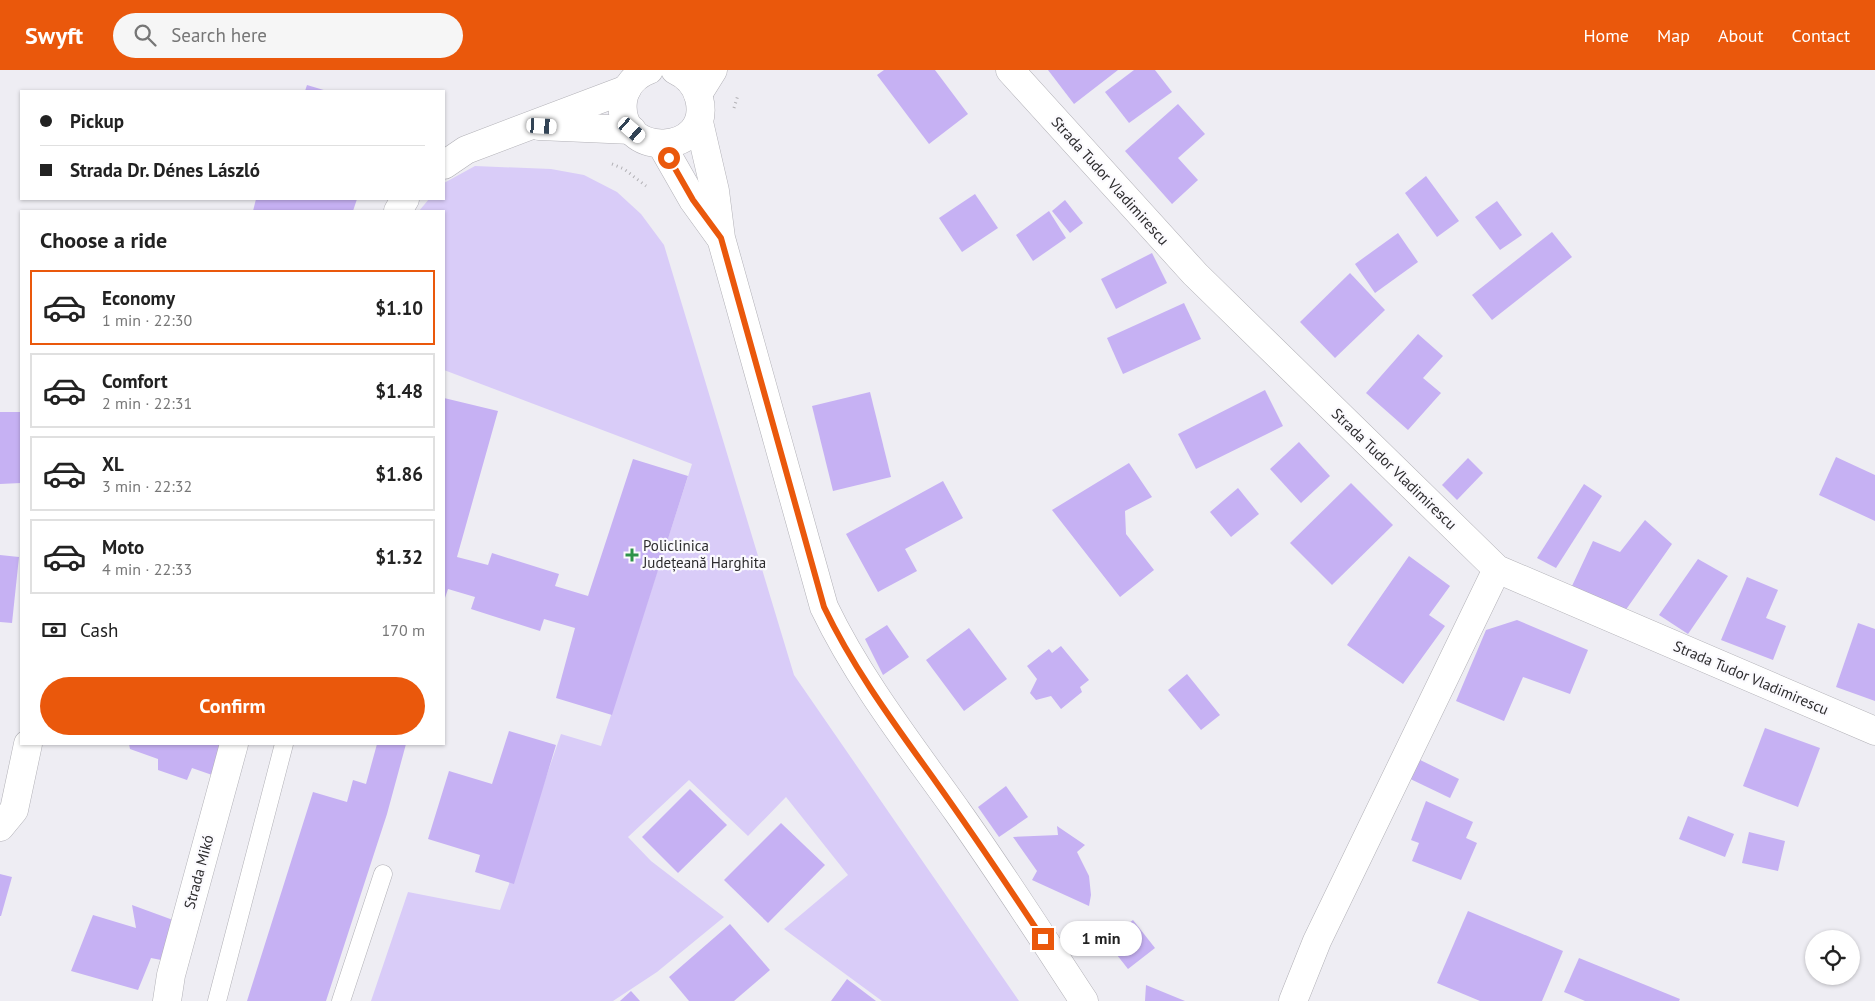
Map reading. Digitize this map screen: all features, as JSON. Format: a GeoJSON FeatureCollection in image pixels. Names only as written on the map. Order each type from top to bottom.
{"type":"FeatureCollection","features":[{"type":"Feature","properties":{"kind":"street"},"geometry":{"type":"LineString","coordinates":[[649,70],[634,79],[627,89],[623,111],[632,130],[650,143],[661,144],[680,141],[690,134],[699,122]]}},
{"type":"Feature","properties":{"kind":"street"},"geometry":{"type":"LineString","coordinates":[[675,70],[686,76],[698,94],[701,110],[699,122],[715,191],[721,238],[824,607],[837,635],[884,709],[992,861],[1084,1001]]}},
{"type":"Feature","properties":{"kind":"street"},"geometry":{"type":"LineString","coordinates":[[698,94],[713,70]]}},
{"type":"Feature","properties":{"kind":"street","name":"Strada Tudor Vladimirescu"},"geometry":{"type":"LineString","coordinates":[[1010,70],[1195,274],[1497,570],[1875,731]]}},
{"type":"Feature","properties":{"kind":"street"},"geometry":{"type":"LineString","coordinates":[[445,164],[466,150],[527,125],[627,89]]}},
{"type":"Feature","properties":{"kind":"street"},"geometry":{"type":"LineString","coordinates":[[527,125],[632,130]]}},
{"type":"Feature","properties":{"kind":"street"},"geometry":{"type":"LineString","coordinates":[[661,144],[693,200],[721,238]]}},
{"type":"Feature","properties":{"kind":"street"},"geometry":{"type":"LineString","coordinates":[[1294,1001],[1317,941],[1497,570]]}},
{"type":"Feature","properties":{"kind":"street"},"geometry":{"type":"LineString","coordinates":[[0,827],[14,810],[28,745]]}},
{"type":"Feature","properties":{"kind":"street","name":"Strada Mikó"},"geometry":{"type":"LineString","coordinates":[[167,1001],[171,974],[234,745]]}},
{"type":"Feature","properties":{"kind":"lane"},"geometry":{"type":"LineString","coordinates":[[217,1001],[284,745]]}},
{"type":"Feature","properties":{"kind":"lane"},"geometry":{"type":"LineString","coordinates":[[341,1001],[383,874]]}},
{"type":"Feature","properties":{"kind":"path"},"geometry":{"type":"LineString","coordinates":[[608,162],[624,169],[649,189]]}},
{"type":"Feature","properties":{"kind":"shaded area"},"geometry":{"type":"Polygon","coordinates":[[[475,166],[551,169],[584,175],[617,192],[641,214],[664,245],[794,675],[1019,1001],[882,1001],[784,929],[848,875],[786,797],[748,836],[689,780],[628,837],[651,861],[724,917],[657,972],[613,1001],[371,1001],[408,892],[500,910],[561,734],[601,746],[692,464],[445,370],[445,210],[420,210],[428,200],[445,200],[445,182],[475,166]]]}},
{"type":"Feature","properties":{"kind":"building"},"geometry":{"type":"Polygon","coordinates":[[[884,70],[935,70],[968,114],[929,144],[877,75],[884,70]]]}},
{"type":"Feature","properties":{"kind":"building"},"geometry":{"type":"Polygon","coordinates":[[[1048,70],[1118,70],[1074,104],[1048,70]]]}},
{"type":"Feature","properties":{"kind":"building"},"geometry":{"type":"Polygon","coordinates":[[[1134,70],[1155,70],[1172,92],[1129,123],[1105,92],[1134,70]]]}},
{"type":"Feature","properties":{"kind":"building"},"geometry":{"type":"Polygon","coordinates":[[[307,85],[324,90],[305,90],[307,85]]]}},
{"type":"Feature","properties":{"kind":"building"},"geometry":{"type":"Polygon","coordinates":[[[1178,104],[1205,134],[1178,158],[1198,180],[1172,204],[1125,151],[1178,104]]]}},
{"type":"Feature","properties":{"kind":"building"},"geometry":{"type":"Polygon","coordinates":[[[1426,176],[1459,221],[1437,237],[1405,193],[1426,176]]]}},
{"type":"Feature","properties":{"kind":"building"},"geometry":{"type":"Polygon","coordinates":[[[975,194],[998,228],[962,252],[939,218],[975,194]]]}},
{"type":"Feature","properties":{"kind":"building"},"geometry":{"type":"Polygon","coordinates":[[[256,200],[357,200],[353,210],[253,210],[256,200]]]}},
{"type":"Feature","properties":{"kind":"building"},"geometry":{"type":"Polygon","coordinates":[[[1065,200],[1083,223],[1070,233],[1052,211],[1065,200]]]}},
{"type":"Feature","properties":{"kind":"building"},"geometry":{"type":"Polygon","coordinates":[[[1497,201],[1522,235],[1500,250],[1475,217],[1497,201]]]}},
{"type":"Feature","properties":{"kind":"building"},"geometry":{"type":"Polygon","coordinates":[[[1049,211],[1066,238],[1033,261],[1016,235],[1049,211]]]}},
{"type":"Feature","properties":{"kind":"building"},"geometry":{"type":"Polygon","coordinates":[[[1552,232],[1572,257],[1492,320],[1472,295],[1552,232]]]}},
{"type":"Feature","properties":{"kind":"building"},"geometry":{"type":"Polygon","coordinates":[[[1398,233],[1418,262],[1375,293],[1355,264],[1398,233]]]}},
{"type":"Feature","properties":{"kind":"building"},"geometry":{"type":"Polygon","coordinates":[[[1152,253],[1167,283],[1116,309],[1101,279],[1152,253]]]}},
{"type":"Feature","properties":{"kind":"building"},"geometry":{"type":"Polygon","coordinates":[[[1350,273],[1385,310],[1335,358],[1300,322],[1350,273]]]}},
{"type":"Feature","properties":{"kind":"building"},"geometry":{"type":"Polygon","coordinates":[[[1184,303],[1201,339],[1123,374],[1107,338],[1184,303]]]}},
{"type":"Feature","properties":{"kind":"building"},"geometry":{"type":"Polygon","coordinates":[[[1418,334],[1443,356],[1423,378],[1441,393],[1408,430],[1366,393],[1418,334]]]}},
{"type":"Feature","properties":{"kind":"building"},"geometry":{"type":"Polygon","coordinates":[[[1265,390],[1283,426],[1196,469],[1178,434],[1265,390]]]}},
{"type":"Feature","properties":{"kind":"building"},"geometry":{"type":"Polygon","coordinates":[[[870,392],[891,477],[833,491],[812,406],[870,392]]]}},
{"type":"Feature","properties":{"kind":"building","name":"Policlinica Județeană Harghita"},"geometry":{"type":"Polygon","coordinates":[[[445,398],[498,411],[457,557],[488,565],[492,553],[559,574],[555,586],[588,596],[633,459],[688,476],[612,715],[556,698],[575,628],[544,619],[540,631],[471,609],[475,597],[448,589],[445,598],[445,398]]]}},
{"type":"Feature","properties":{"kind":"building"},"geometry":{"type":"Polygon","coordinates":[[[0,412],[20,412],[20,483],[0,484],[0,412]]]}},
{"type":"Feature","properties":{"kind":"building"},"geometry":{"type":"Polygon","coordinates":[[[1299,442],[1330,476],[1301,503],[1270,469],[1299,442]]]}},
{"type":"Feature","properties":{"kind":"building"},"geometry":{"type":"Polygon","coordinates":[[[1836,457],[1875,475],[1875,521],[1819,495],[1836,457]]]}},
{"type":"Feature","properties":{"kind":"building"},"geometry":{"type":"Polygon","coordinates":[[[1468,458],[1483,473],[1457,500],[1442,485],[1468,458]]]}},
{"type":"Feature","properties":{"kind":"building"},"geometry":{"type":"Polygon","coordinates":[[[1129,463],[1152,497],[1125,511],[1126,534],[1154,570],[1120,597],[1052,510],[1129,463]]]}},
{"type":"Feature","properties":{"kind":"building"},"geometry":{"type":"Polygon","coordinates":[[[943,481],[963,518],[905,549],[917,571],[878,592],[846,534],[943,481]]]}},
{"type":"Feature","properties":{"kind":"building"},"geometry":{"type":"Polygon","coordinates":[[[1351,483],[1393,525],[1332,585],[1290,543],[1351,483]]]}},
{"type":"Feature","properties":{"kind":"building"},"geometry":{"type":"Polygon","coordinates":[[[1584,484],[1602,496],[1556,568],[1537,558],[1584,484]]]}},
{"type":"Feature","properties":{"kind":"building"},"geometry":{"type":"Polygon","coordinates":[[[1238,488],[1259,514],[1231,537],[1210,512],[1238,488]]]}},
{"type":"Feature","properties":{"kind":"building"},"geometry":{"type":"Polygon","coordinates":[[[1645,520],[1672,544],[1625,611],[1572,586],[1593,541],[1620,552],[1645,520]]]}},
{"type":"Feature","properties":{"kind":"building"},"geometry":{"type":"Polygon","coordinates":[[[0,555],[19,557],[12,623],[0,622],[0,555]]]}},
{"type":"Feature","properties":{"kind":"building"},"geometry":{"type":"Polygon","coordinates":[[[1409,556],[1450,586],[1429,615],[1445,626],[1403,684],[1347,645],[1409,556]]]}},
{"type":"Feature","properties":{"kind":"building"},"geometry":{"type":"Polygon","coordinates":[[[1698,559],[1728,576],[1688,634],[1659,615],[1698,559]]]}},
{"type":"Feature","properties":{"kind":"building"},"geometry":{"type":"Polygon","coordinates":[[[1747,577],[1778,590],[1766,618],[1786,626],[1773,660],[1721,640],[1747,577]]]}},
{"type":"Feature","properties":{"kind":"building"},"geometry":{"type":"Polygon","coordinates":[[[1517,620],[1588,650],[1570,694],[1523,677],[1504,721],[1456,701],[1486,630],[1517,620]]]}},
{"type":"Feature","properties":{"kind":"building"},"geometry":{"type":"Polygon","coordinates":[[[1858,623],[1875,629],[1875,701],[1836,687],[1858,623]]]}},
{"type":"Feature","properties":{"kind":"building"},"geometry":{"type":"Polygon","coordinates":[[[887,625],[909,657],[883,675],[865,639],[887,625]]]}},
{"type":"Feature","properties":{"kind":"building"},"geometry":{"type":"Polygon","coordinates":[[[969,628],[1007,679],[964,711],[926,660],[969,628]]]}},
{"type":"Feature","properties":{"kind":"building"},"geometry":{"type":"Polygon","coordinates":[[[1061,646],[1089,680],[1080,687],[1082,692],[1061,709],[1051,696],[1036,700],[1030,693],[1037,679],[1027,666],[1049,649],[1052,653],[1061,646]]]}},
{"type":"Feature","properties":{"kind":"building"},"geometry":{"type":"Polygon","coordinates":[[[1187,674],[1220,715],[1201,730],[1168,690],[1187,674]]]}},
{"type":"Feature","properties":{"kind":"building"},"geometry":{"type":"Polygon","coordinates":[[[1765,728],[1820,748],[1798,807],[1743,786],[1765,728]]]}},
{"type":"Feature","properties":{"kind":"building"},"geometry":{"type":"Polygon","coordinates":[[[509,731],[556,745],[514,884],[475,872],[480,855],[428,839],[449,771],[492,784],[509,731]]]}},
{"type":"Feature","properties":{"kind":"building"},"geometry":{"type":"Polygon","coordinates":[[[129,745],[222,745],[215,776],[192,768],[187,780],[158,770],[158,759],[130,749],[129,745]]]}},
{"type":"Feature","properties":{"kind":"building"},"geometry":{"type":"Polygon","coordinates":[[[377,745],[406,745],[387,814],[326,1001],[247,1001],[313,792],[347,802],[353,780],[366,784],[377,745]]]}},
{"type":"Feature","properties":{"kind":"building"},"geometry":{"type":"Polygon","coordinates":[[[1410,755],[1459,779],[1450,798],[1400,774],[1410,755]]]}},
{"type":"Feature","properties":{"kind":"building"},"geometry":{"type":"Polygon","coordinates":[[[1006,786],[1028,817],[999,837],[978,807],[1006,786]]]}},
{"type":"Feature","properties":{"kind":"building"},"geometry":{"type":"Polygon","coordinates":[[[690,789],[727,825],[678,873],[642,837],[690,789]]]}},
{"type":"Feature","properties":{"kind":"building"},"geometry":{"type":"Polygon","coordinates":[[[1426,801],[1473,822],[1466,838],[1477,843],[1461,880],[1412,861],[1419,843],[1411,840],[1426,801]]]}},
{"type":"Feature","properties":{"kind":"building"},"geometry":{"type":"Polygon","coordinates":[[[1688,816],[1734,834],[1725,857],[1679,839],[1688,816]]]}},
{"type":"Feature","properties":{"kind":"building"},"geometry":{"type":"Polygon","coordinates":[[[781,823],[825,865],[768,923],[724,880],[781,823]]]}},
{"type":"Feature","properties":{"kind":"building"},"geometry":{"type":"Polygon","coordinates":[[[1057,826],[1085,845],[1077,852],[1089,876],[1091,895],[1089,906],[1032,880],[1037,871],[1013,837],[1058,835],[1057,826]]]}},
{"type":"Feature","properties":{"kind":"building"},"geometry":{"type":"Polygon","coordinates":[[[1749,832],[1785,841],[1778,871],[1742,863],[1749,832]]]}},
{"type":"Feature","properties":{"kind":"building"},"geometry":{"type":"Polygon","coordinates":[[[0,874],[12,877],[1,916],[0,916],[0,874]]]}},
{"type":"Feature","properties":{"kind":"building"},"geometry":{"type":"Polygon","coordinates":[[[132,905],[173,920],[161,960],[151,958],[138,990],[71,971],[93,915],[136,928],[132,905]]]}},
{"type":"Feature","properties":{"kind":"building"},"geometry":{"type":"Polygon","coordinates":[[[1468,911],[1563,951],[1542,1001],[1480,1001],[1437,983],[1468,911]]]}},
{"type":"Feature","properties":{"kind":"building"},"geometry":{"type":"Polygon","coordinates":[[[1133,920],[1155,948],[1128,969],[1106,941],[1133,920]]]}},
{"type":"Feature","properties":{"kind":"building"},"geometry":{"type":"Polygon","coordinates":[[[730,924],[770,970],[734,1001],[689,1001],[669,977],[730,924]]]}},
{"type":"Feature","properties":{"kind":"building"},"geometry":{"type":"Polygon","coordinates":[[[1579,958],[1680,999],[1679,1001],[1585,1001],[1564,992],[1579,958]]]}},
{"type":"Feature","properties":{"kind":"building"},"geometry":{"type":"Polygon","coordinates":[[[847,979],[876,1001],[831,1001],[847,979]]]}},
{"type":"Feature","properties":{"kind":"building"},"geometry":{"type":"Polygon","coordinates":[[[1146,985],[1185,1001],[1145,1001],[1146,985]]]}},
{"type":"Feature","properties":{"kind":"building"},"geometry":{"type":"Polygon","coordinates":[[[631,991],[640,1001],[620,1001],[631,991]]]}},
{"type":"Feature","properties":{"kind":"place","name":"Policlinica Județeană Harghita"},"geometry":{"type":"Point","coordinates":[632,555]}},
{"type":"Feature","properties":{"kind":"route"},"geometry":{"type":"LineString","coordinates":[[669,158],[693,200],[721,238],[824,607],[837,635],[884,709],[992,861],[1043,939]]}}]}
